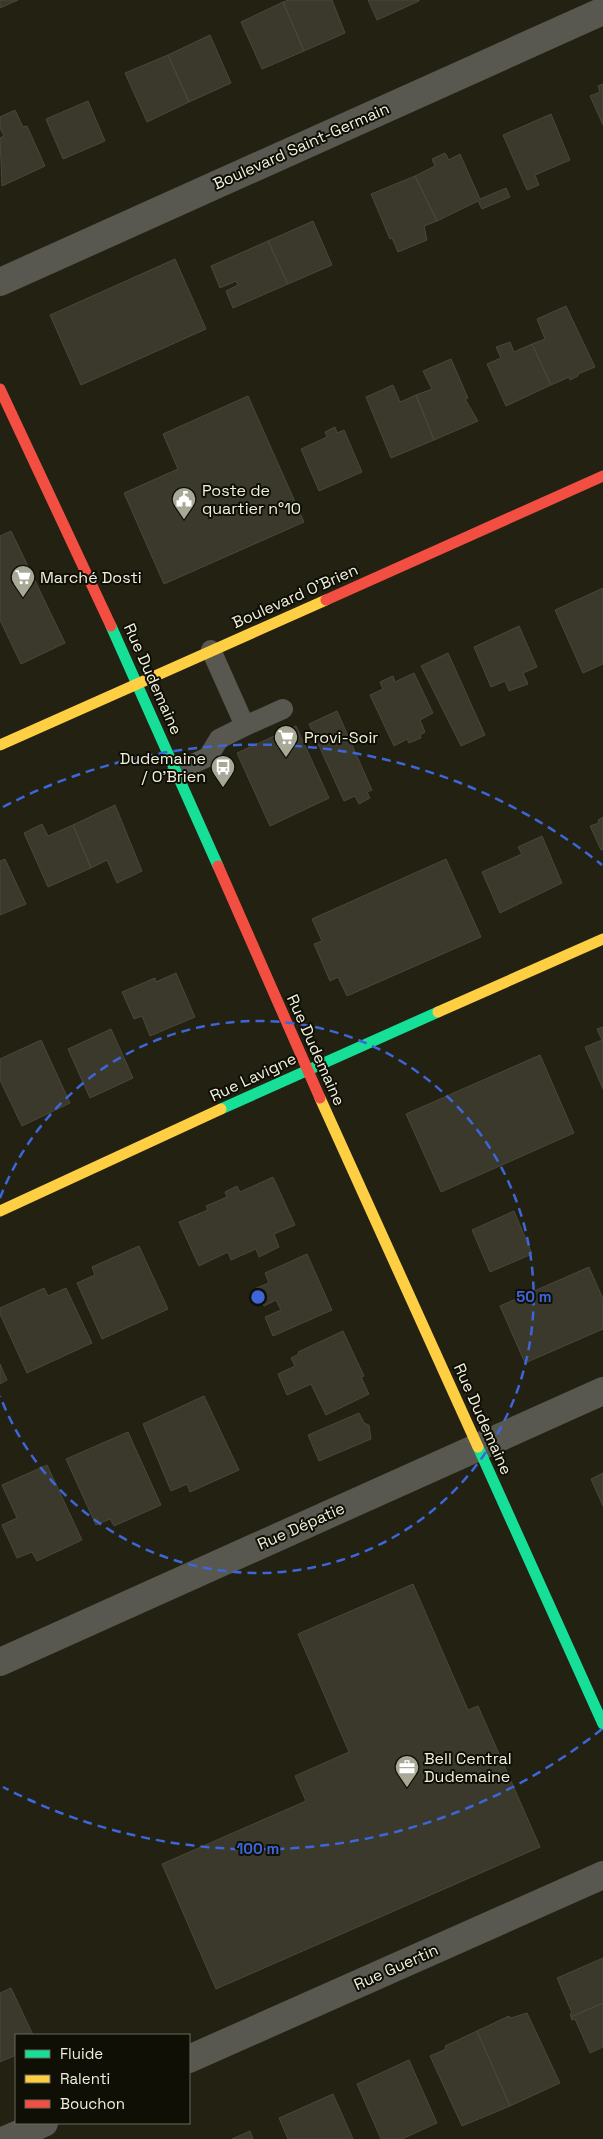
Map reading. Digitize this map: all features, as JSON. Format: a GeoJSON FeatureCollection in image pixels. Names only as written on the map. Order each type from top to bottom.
{"type":"FeatureCollection","features":[{"type":"Feature","properties":{"kind":"street","name":"Boulevard Saint-Germain"},"geometry":{"type":"LineString","coordinates":[[0,282],[603,11]]}},
{"type":"Feature","properties":{"kind":"street","name":"Rue Dudemaine"},"geometry":{"type":"LineString","coordinates":[[0,389],[138,683],[307,1070],[603,1724]]}},
{"type":"Feature","properties":{"kind":"street","name":"Boulevard O'Brien"},"geometry":{"type":"LineString","coordinates":[[0,745],[603,476]]}},
{"type":"Feature","properties":{"kind":"street","name":"Rue Lavigne"},"geometry":{"type":"LineString","coordinates":[[0,1211],[307,1070],[603,939]]}},
{"type":"Feature","properties":{"kind":"street","name":"Rue Dépatie"},"geometry":{"type":"LineString","coordinates":[[0,1662],[603,1391]]}},
{"type":"Feature","properties":{"kind":"street","name":"Rue Guertin"},"geometry":{"type":"LineString","coordinates":[[190,2058],[603,1875]]}},
{"type":"Feature","properties":{"kind":"street"},"geometry":{"type":"LineString","coordinates":[[8,2139],[42,2124]]}},
{"type":"Feature","properties":{"kind":"lane"},"geometry":{"type":"LineString","coordinates":[[211,650],[246,726]]}},
{"type":"Feature","properties":{"kind":"lane"},"geometry":{"type":"LineString","coordinates":[[177,771],[208,757],[219,739],[283,709]]}},
{"type":"Feature","properties":{"kind":"building"},"geometry":{"type":"Polygon","coordinates":[[[0,0],[18,0],[0,8],[0,0]]]}},
{"type":"Feature","properties":{"kind":"building"},"geometry":{"type":"Polygon","coordinates":[[[289,0],[332,0],[345,33],[304,51],[283,2],[289,0]]]}},
{"type":"Feature","properties":{"kind":"building"},"geometry":{"type":"Polygon","coordinates":[[[368,0],[419,0],[419,1],[377,20],[368,0]]]}},
{"type":"Feature","properties":{"kind":"building"},"geometry":{"type":"Polygon","coordinates":[[[283,2],[304,51],[262,69],[241,22],[283,2]]]}},
{"type":"Feature","properties":{"kind":"building"},"geometry":{"type":"Polygon","coordinates":[[[210,35],[231,83],[189,102],[168,55],[210,35]]]}},
{"type":"Feature","properties":{"kind":"building"},"geometry":{"type":"Polygon","coordinates":[[[168,55],[189,102],[147,122],[125,73],[168,55]]]}},
{"type":"Feature","properties":{"kind":"building"},"geometry":{"type":"Polygon","coordinates":[[[603,84],[603,125],[590,96],[600,92],[598,86],[603,84]]]}},
{"type":"Feature","properties":{"kind":"building"},"geometry":{"type":"Polygon","coordinates":[[[88,101],[105,141],[63,159],[46,119],[88,101]]]}},
{"type":"Feature","properties":{"kind":"building"},"geometry":{"type":"Polygon","coordinates":[[[15,110],[23,127],[27,126],[45,166],[2,186],[0,138],[4,136],[0,128],[0,117],[15,110]]]}},
{"type":"Feature","properties":{"kind":"building"},"geometry":{"type":"Polygon","coordinates":[[[551,114],[570,160],[535,175],[539,185],[527,190],[503,135],[551,114]]]}},
{"type":"Feature","properties":{"kind":"building"},"geometry":{"type":"Polygon","coordinates":[[[445,153],[449,160],[460,154],[480,199],[506,188],[510,197],[482,209],[478,201],[437,221],[415,176],[435,166],[432,159],[445,153]]]}},
{"type":"Feature","properties":{"kind":"building"},"geometry":{"type":"Polygon","coordinates":[[[415,176],[437,221],[424,226],[427,240],[398,252],[392,238],[390,239],[371,194],[415,176]]]}},
{"type":"Feature","properties":{"kind":"building"},"geometry":{"type":"Polygon","coordinates":[[[313,221],[332,265],[288,284],[268,241],[313,221]]]}},
{"type":"Feature","properties":{"kind":"building"},"geometry":{"type":"Polygon","coordinates":[[[268,241],[288,284],[233,308],[226,291],[238,285],[236,281],[220,288],[211,266],[268,241]]]}},
{"type":"Feature","properties":{"kind":"building"},"geometry":{"type":"Polygon","coordinates":[[[175,259],[206,329],[81,385],[50,315],[175,259]]]}},
{"type":"Feature","properties":{"kind":"building"},"geometry":{"type":"Polygon","coordinates":[[[566,306],[595,367],[578,374],[578,376],[570,380],[569,377],[551,385],[532,344],[545,339],[537,319],[566,306]]]}},
{"type":"Feature","properties":{"kind":"building"},"geometry":{"type":"Polygon","coordinates":[[[510,342],[514,352],[532,344],[551,385],[506,406],[487,364],[501,358],[496,347],[510,342]]]}},
{"type":"Feature","properties":{"kind":"building"},"geometry":{"type":"Polygon","coordinates":[[[451,359],[468,398],[465,399],[478,421],[434,440],[416,395],[432,389],[423,371],[451,359]]]}},
{"type":"Feature","properties":{"kind":"building"},"geometry":{"type":"Polygon","coordinates":[[[393,385],[400,402],[416,395],[434,440],[391,458],[366,397],[393,385]]]}},
{"type":"Feature","properties":{"kind":"building"},"geometry":{"type":"Polygon","coordinates":[[[248,396],[304,522],[164,584],[124,493],[178,469],[163,434],[248,396]]]}},
{"type":"Feature","properties":{"kind":"building"},"geometry":{"type":"Polygon","coordinates":[[[335,427],[337,433],[344,430],[362,472],[319,491],[301,449],[327,437],[325,432],[335,427]]]}},
{"type":"Feature","properties":{"kind":"building"},"geometry":{"type":"Polygon","coordinates":[[[11,531],[65,643],[21,664],[0,620],[0,536],[11,531]]]}},
{"type":"Feature","properties":{"kind":"building"},"geometry":{"type":"Polygon","coordinates":[[[603,588],[603,664],[583,673],[555,610],[603,588]]]}},
{"type":"Feature","properties":{"kind":"building"},"geometry":{"type":"Polygon","coordinates":[[[519,626],[537,667],[523,673],[528,684],[509,691],[505,681],[491,687],[474,647],[519,626]]]}},
{"type":"Feature","properties":{"kind":"building"},"geometry":{"type":"Polygon","coordinates":[[[448,653],[485,735],[461,746],[421,666],[448,653]]]}},
{"type":"Feature","properties":{"kind":"building"},"geometry":{"type":"Polygon","coordinates":[[[414,673],[433,713],[420,720],[425,732],[420,735],[421,738],[409,743],[407,739],[394,746],[370,695],[383,689],[380,682],[393,676],[395,682],[414,673]]]}},
{"type":"Feature","properties":{"kind":"building"},"geometry":{"type":"Polygon","coordinates":[[[337,711],[372,790],[367,792],[370,798],[359,804],[355,796],[344,801],[309,724],[337,711]]]}},
{"type":"Feature","properties":{"kind":"building"},"geometry":{"type":"Polygon","coordinates":[[[296,726],[329,798],[270,826],[237,753],[296,726]]]}},
{"type":"Feature","properties":{"kind":"building"},"geometry":{"type":"Polygon","coordinates":[[[115,805],[142,871],[117,883],[107,860],[91,868],[73,825],[115,805]]]}},
{"type":"Feature","properties":{"kind":"building"},"geometry":{"type":"Polygon","coordinates":[[[603,817],[603,849],[601,850],[590,826],[599,823],[598,820],[603,817]]]}},
{"type":"Feature","properties":{"kind":"building"},"geometry":{"type":"Polygon","coordinates":[[[42,824],[48,836],[73,825],[91,868],[48,887],[24,833],[42,824]]]}},
{"type":"Feature","properties":{"kind":"building"},"geometry":{"type":"Polygon","coordinates":[[[542,836],[562,883],[500,913],[482,872],[522,854],[518,847],[542,836]]]}},
{"type":"Feature","properties":{"kind":"building"},"geometry":{"type":"Polygon","coordinates":[[[5,859],[26,904],[0,915],[0,861],[5,859]]]}},
{"type":"Feature","properties":{"kind":"building"},"geometry":{"type":"Polygon","coordinates":[[[446,859],[481,937],[347,996],[338,977],[330,981],[314,944],[322,941],[312,919],[446,859]]]}},
{"type":"Feature","properties":{"kind":"building"},"geometry":{"type":"Polygon","coordinates":[[[176,973],[195,1017],[150,1036],[142,1016],[134,1019],[122,992],[155,978],[156,982],[176,973]]]}},
{"type":"Feature","properties":{"kind":"building"},"geometry":{"type":"Polygon","coordinates":[[[603,1027],[603,1089],[585,1047],[602,1040],[597,1029],[603,1027]]]}},
{"type":"Feature","properties":{"kind":"building"},"geometry":{"type":"Polygon","coordinates":[[[111,1029],[133,1078],[90,1098],[68,1049],[111,1029]]]}},
{"type":"Feature","properties":{"kind":"building"},"geometry":{"type":"Polygon","coordinates":[[[41,1040],[70,1103],[22,1126],[0,1080],[0,1059],[41,1040]]]}},
{"type":"Feature","properties":{"kind":"building"},"geometry":{"type":"Polygon","coordinates":[[[540,1055],[574,1133],[441,1192],[406,1114],[540,1055]]]}},
{"type":"Feature","properties":{"kind":"building"},"geometry":{"type":"Polygon","coordinates":[[[273,1177],[295,1225],[274,1234],[279,1247],[259,1257],[256,1249],[231,1260],[228,1252],[199,1266],[179,1222],[208,1210],[206,1206],[227,1197],[225,1192],[237,1186],[240,1192],[273,1177]]]}},
{"type":"Feature","properties":{"kind":"building"},"geometry":{"type":"Polygon","coordinates":[[[514,1211],[532,1254],[490,1272],[472,1230],[514,1211]]]}},
{"type":"Feature","properties":{"kind":"building"},"geometry":{"type":"Polygon","coordinates":[[[139,1246],[168,1309],[102,1339],[77,1283],[95,1275],[92,1267],[139,1246]]]}},
{"type":"Feature","properties":{"kind":"building"},"geometry":{"type":"Polygon","coordinates":[[[307,1254],[332,1310],[273,1336],[265,1317],[281,1310],[276,1300],[264,1306],[256,1288],[269,1283],[265,1273],[307,1254]]]}},
{"type":"Feature","properties":{"kind":"building"},"geometry":{"type":"Polygon","coordinates":[[[589,1267],[603,1299],[603,1329],[525,1363],[500,1306],[589,1267]]]}},
{"type":"Feature","properties":{"kind":"building"},"geometry":{"type":"Polygon","coordinates":[[[44,1288],[48,1296],[66,1288],[92,1343],[27,1373],[0,1314],[0,1308],[44,1288]]]}},
{"type":"Feature","properties":{"kind":"building"},"geometry":{"type":"Polygon","coordinates":[[[343,1331],[364,1376],[361,1377],[369,1394],[326,1415],[311,1384],[287,1395],[278,1374],[295,1366],[291,1358],[299,1354],[298,1352],[343,1331]]]}},
{"type":"Feature","properties":{"kind":"building"},"geometry":{"type":"Polygon","coordinates":[[[0,1364],[7,1380],[0,1384],[0,1364]]]}},
{"type":"Feature","properties":{"kind":"building"},"geometry":{"type":"Polygon","coordinates":[[[204,1396],[239,1470],[190,1492],[187,1484],[171,1491],[143,1424],[204,1396]]]}},
{"type":"Feature","properties":{"kind":"building"},"geometry":{"type":"Polygon","coordinates":[[[359,1413],[364,1423],[369,1425],[371,1439],[319,1461],[308,1435],[359,1413]]]}},
{"type":"Feature","properties":{"kind":"building"},"geometry":{"type":"Polygon","coordinates":[[[128,1432],[161,1505],[114,1526],[110,1519],[96,1525],[66,1459],[128,1432]]]}},
{"type":"Feature","properties":{"kind":"building"},"geometry":{"type":"Polygon","coordinates":[[[47,1465],[82,1540],[37,1561],[32,1552],[17,1558],[2,1525],[17,1518],[2,1485],[47,1465]]]}},
{"type":"Feature","properties":{"kind":"building"},"geometry":{"type":"Polygon","coordinates":[[[603,1473],[603,1506],[591,1479],[603,1473]]]}},
{"type":"Feature","properties":{"kind":"building","name":"Bell Central Dudemaine"},"geometry":{"type":"Polygon","coordinates":[[[413,1584],[468,1710],[478,1706],[540,1847],[216,1989],[162,1864],[306,1801],[295,1776],[349,1752],[298,1634],[413,1584]]]}},
{"type":"Feature","properties":{"kind":"building"},"geometry":{"type":"Polygon","coordinates":[[[603,1958],[603,2003],[571,2017],[570,2014],[572,2013],[557,1978],[603,1958]]]}},
{"type":"Feature","properties":{"kind":"building"},"geometry":{"type":"Polygon","coordinates":[[[11,1988],[33,2034],[15,2034],[15,2055],[0,2062],[0,1993],[11,1988]]]}},
{"type":"Feature","properties":{"kind":"building"},"geometry":{"type":"Polygon","coordinates":[[[603,2003],[603,2047],[590,2053],[575,2019],[572,2020],[571,2017],[603,2003]]]}},
{"type":"Feature","properties":{"kind":"building"},"geometry":{"type":"Polygon","coordinates":[[[527,2013],[560,2083],[510,2106],[477,2031],[509,2016],[511,2018],[527,2013]]]}},
{"type":"Feature","properties":{"kind":"building"},"geometry":{"type":"Polygon","coordinates":[[[477,2031],[510,2106],[462,2126],[430,2056],[446,2049],[445,2046],[477,2031]]]}},
{"type":"Feature","properties":{"kind":"building"},"geometry":{"type":"Polygon","coordinates":[[[409,2060],[437,2123],[402,2139],[381,2139],[357,2084],[409,2060]]]}},
{"type":"Feature","properties":{"kind":"building"},"geometry":{"type":"Polygon","coordinates":[[[333,2094],[353,2139],[288,2139],[279,2118],[333,2094]]]}},
{"type":"Feature","properties":{"kind":"building"},"geometry":{"type":"Polygon","coordinates":[[[250,2131],[253,2139],[232,2139],[250,2131]]]}},
{"type":"Feature","properties":{"kind":"traffic: fast"},"geometry":{"type":"LineString","coordinates":[[111,626],[218,866]]}},
{"type":"Feature","properties":{"kind":"traffic: fast"},"geometry":{"type":"LineString","coordinates":[[221,1109],[438,1012]]}},
{"type":"Feature","properties":{"kind":"traffic: fast"},"geometry":{"type":"LineString","coordinates":[[478,1447],[603,1724]]}},
{"type":"Feature","properties":{"kind":"traffic: slow"},"geometry":{"type":"LineString","coordinates":[[0,745],[326,600]]}},
{"type":"Feature","properties":{"kind":"traffic: slow"},"geometry":{"type":"LineString","coordinates":[[438,1012],[603,939]]}},
{"type":"Feature","properties":{"kind":"traffic: slow"},"geometry":{"type":"LineString","coordinates":[[320,1098],[478,1447]]}},
{"type":"Feature","properties":{"kind":"traffic: slow"},"geometry":{"type":"LineString","coordinates":[[0,1211],[221,1109]]}},
{"type":"Feature","properties":{"kind":"traffic: jam"},"geometry":{"type":"LineString","coordinates":[[0,389],[111,626]]}},
{"type":"Feature","properties":{"kind":"traffic: jam"},"geometry":{"type":"LineString","coordinates":[[326,600],[603,476]]}},
{"type":"Feature","properties":{"kind":"traffic: jam"},"geometry":{"type":"LineString","coordinates":[[218,866],[320,1098]]}},
{"type":"Feature","properties":{"kind":"place","name":"Poste de quartier n°10"},"geometry":{"type":"Point","coordinates":[184,520]}},
{"type":"Feature","properties":{"kind":"place","name":"Marché Dosti"},"geometry":{"type":"Point","coordinates":[23,598]}},
{"type":"Feature","properties":{"kind":"place","name":"Provi-Soir"},"geometry":{"type":"Point","coordinates":[286,758]}},
{"type":"Feature","properties":{"kind":"place","name":"Dudemaine / O'Brien"},"geometry":{"type":"Point","coordinates":[223,788]}},
{"type":"Feature","properties":{"kind":"place","name":"Bell Central Dudemaine"},"geometry":{"type":"Point","coordinates":[407,1788]}}]}
